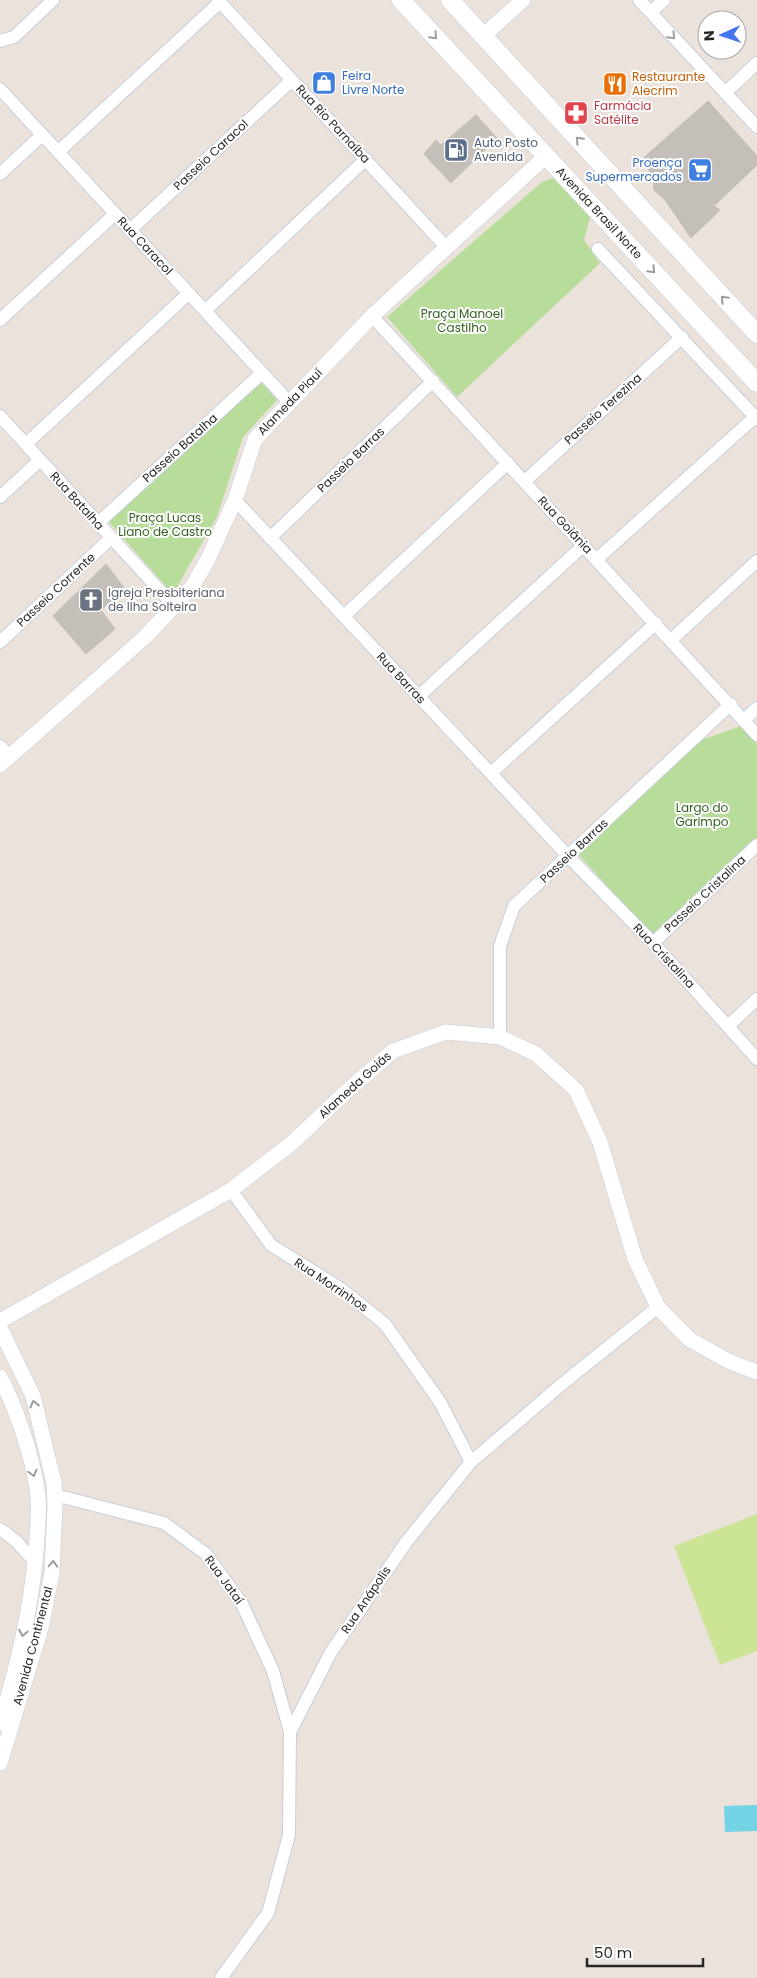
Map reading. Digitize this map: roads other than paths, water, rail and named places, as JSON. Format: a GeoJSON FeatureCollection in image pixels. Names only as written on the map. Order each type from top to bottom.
{"type":"FeatureCollection","features":[{"type":"Feature","properties":{"kind":"main road","name":"Avenida Brasil Norte"},"geometry":{"type":"LineString","coordinates":[[401,0],[757,383]]}},
{"type":"Feature","properties":{"kind":"main road"},"geometry":{"type":"LineString","coordinates":[[450,0],[757,334]]}},
{"type":"Feature","properties":{"kind":"street"},"geometry":{"type":"LineString","coordinates":[[0,41],[14,37],[53,0]]}},
{"type":"Feature","properties":{"kind":"street"},"geometry":{"type":"LineString","coordinates":[[483,36],[522,0]]}},
{"type":"Feature","properties":{"kind":"street"},"geometry":{"type":"LineString","coordinates":[[639,0],[757,127]]}},
{"type":"Feature","properties":{"kind":"street"},"geometry":{"type":"LineString","coordinates":[[651,12],[664,0]]}},
{"type":"Feature","properties":{"kind":"street"},"geometry":{"type":"LineString","coordinates":[[58,152],[219,1]]}},
{"type":"Feature","properties":{"kind":"street","name":"Rua Rio Parnaíba"},"geometry":{"type":"LineString","coordinates":[[219,1],[447,248]]}},
{"type":"Feature","properties":{"kind":"street"},"geometry":{"type":"LineString","coordinates":[[725,93],[757,63]]}},
{"type":"Feature","properties":{"kind":"street","name":"Passeio Caracol"},"geometry":{"type":"LineString","coordinates":[[130,230],[292,80]]}},
{"type":"Feature","properties":{"kind":"street","name":"Rua Caracol"},"geometry":{"type":"LineString","coordinates":[[0,89],[290,402]]}},
{"type":"Feature","properties":{"kind":"street"},"geometry":{"type":"LineString","coordinates":[[0,174],[42,135]]}},
{"type":"Feature","properties":{"kind":"street","name":"Alameda Piauí"},"geometry":{"type":"LineString","coordinates":[[3,756],[145,637],[175,607],[192,587],[208,559],[234,500],[255,439],[372,316],[546,156]]}},
{"type":"Feature","properties":{"kind":"street"},"geometry":{"type":"LineString","coordinates":[[205,311],[366,159]]}},
{"type":"Feature","properties":{"kind":"street"},"geometry":{"type":"LineString","coordinates":[[0,320],[115,214]]}},
{"type":"Feature","properties":{"kind":"street"},"geometry":{"type":"LineString","coordinates":[[597,559],[756,418],[598,249]]}},
{"type":"Feature","properties":{"kind":"street"},"geometry":{"type":"LineString","coordinates":[[26,444],[188,293]]}},
{"type":"Feature","properties":{"kind":"street","name":"Rua Goiânia"},"geometry":{"type":"LineString","coordinates":[[372,316],[672,639],[757,735]]}},
{"type":"Feature","properties":{"kind":"street","name":"Passeio Terezina"},"geometry":{"type":"LineString","coordinates":[[525,481],[682,337]]}},
{"type":"Feature","properties":{"kind":"street","name":"Passeio Batalha"},"geometry":{"type":"LineString","coordinates":[[98,523],[262,372]]}},
{"type":"Feature","properties":{"kind":"street","name":"Passeio Barras"},"geometry":{"type":"LineString","coordinates":[[270,538],[433,381]]}},
{"type":"Feature","properties":{"kind":"street","name":"Rua Batalha"},"geometry":{"type":"LineString","coordinates":[[0,416],[175,607]]}},
{"type":"Feature","properties":{"kind":"street"},"geometry":{"type":"LineString","coordinates":[[0,497],[40,460]]}},
{"type":"Feature","properties":{"kind":"street"},"geometry":{"type":"LineString","coordinates":[[344,616],[508,463]]}},
{"type":"Feature","properties":{"kind":"street","name":"Rua Barras"},"geometry":{"type":"LineString","coordinates":[[234,500],[568,856]]}},
{"type":"Feature","properties":{"kind":"street","name":"Passeio Corrente"},"geometry":{"type":"LineString","coordinates":[[0,642],[111,538]]}},
{"type":"Feature","properties":{"kind":"street"},"geometry":{"type":"LineString","coordinates":[[419,696],[584,545]]}},
{"type":"Feature","properties":{"kind":"street"},"geometry":{"type":"LineString","coordinates":[[672,639],[757,561]]}},
{"type":"Feature","properties":{"kind":"street"},"geometry":{"type":"LineString","coordinates":[[491,773],[656,623]]}},
{"type":"Feature","properties":{"kind":"street","name":"Passeio Barras"},"geometry":{"type":"LineString","coordinates":[[500,1037],[500,946],[514,906],[731,704]]}},
{"type":"Feature","properties":{"kind":"street"},"geometry":{"type":"LineString","coordinates":[[744,720],[757,708]]}},
{"type":"Feature","properties":{"kind":"street","name":"Passeio Cristalina"},"geometry":{"type":"LineString","coordinates":[[653,943],[757,845]]}},
{"type":"Feature","properties":{"kind":"street","name":"Rua Cristalina"},"geometry":{"type":"LineString","coordinates":[[568,856],[653,943],[757,1058]]}},
{"type":"Feature","properties":{"kind":"street"},"geometry":{"type":"LineString","coordinates":[[728,1026],[757,999]]}},
{"type":"Feature","properties":{"kind":"street","name":"Alameda Goiás"},"geometry":{"type":"LineString","coordinates":[[0,1321],[231,1190],[292,1143],[393,1051],[446,1032],[500,1037],[536,1054],[576,1090],[600,1142],[635,1259],[658,1307],[689,1339],[730,1362],[757,1372]]}},
{"type":"Feature","properties":{"kind":"street","name":"Rua Morrinhos"},"geometry":{"type":"LineString","coordinates":[[231,1190],[271,1245],[340,1288],[385,1324],[440,1402],[471,1462]]}},
{"type":"Feature","properties":{"kind":"street","name":"Rua Anápolis"},"geometry":{"type":"LineString","coordinates":[[221,1978],[268,1913],[288,1835],[290,1732],[331,1652],[407,1541],[471,1462],[562,1384],[658,1307]]}},
{"type":"Feature","properties":{"kind":"street","name":"Avenida Continental"},"geometry":{"type":"LineString","coordinates":[[0,1328],[32,1396],[54,1483],[52,1574],[40,1628],[0,1763]]}},
{"type":"Feature","properties":{"kind":"street","name":"Avenida Continental"},"geometry":{"type":"LineString","coordinates":[[0,1378],[13,1402],[37,1488],[38,1506],[35,1562],[14,1679],[0,1724]]}},
{"type":"Feature","properties":{"kind":"street","name":"Rua Jataí"},"geometry":{"type":"LineString","coordinates":[[54,1495],[164,1524],[206,1554],[242,1604],[273,1671],[290,1732]]}},
{"type":"Feature","properties":{"kind":"street"},"geometry":{"type":"LineString","coordinates":[[0,1529],[16,1540],[35,1562]]}},
{"type":"Feature","properties":{"kind":"water"},"geometry":{"type":"Polygon","coordinates":[[[757,1805],[757,1831],[725,1832],[724,1806],[757,1805]]]}},
{"type":"Feature","properties":{"kind":"place","name":"Feira Livre Norte"},"geometry":{"type":"Point","coordinates":[324,83]}},
{"type":"Feature","properties":{"kind":"place","name":"Restaurante Alecrim"},"geometry":{"type":"Point","coordinates":[615,84]}},
{"type":"Feature","properties":{"kind":"place","name":"Farmácia Satélite"},"geometry":{"type":"Point","coordinates":[576,113]}},
{"type":"Feature","properties":{"kind":"place","name":"Auto Posto Avenida"},"geometry":{"type":"Point","coordinates":[456,150]}},
{"type":"Feature","properties":{"kind":"place","name":"Proença Supermercados"},"geometry":{"type":"Point","coordinates":[700,170]}},
{"type":"Feature","properties":{"kind":"place","name":"Igreja Presbiteriana de Ilha Solteira"},"geometry":{"type":"Point","coordinates":[91,600]}},
{"type":"Feature","properties":{"kind":"park label","name":"Praça Manoel Castilho"},"geometry":{"type":"Point","coordinates":[462,321]}},
{"type":"Feature","properties":{"kind":"park label","name":"Praça Lucas Liano de Castro"},"geometry":{"type":"Point","coordinates":[165,525]}},
{"type":"Feature","properties":{"kind":"park label","name":"Largo do Garimpo"},"geometry":{"type":"Point","coordinates":[702,815]}}]}
